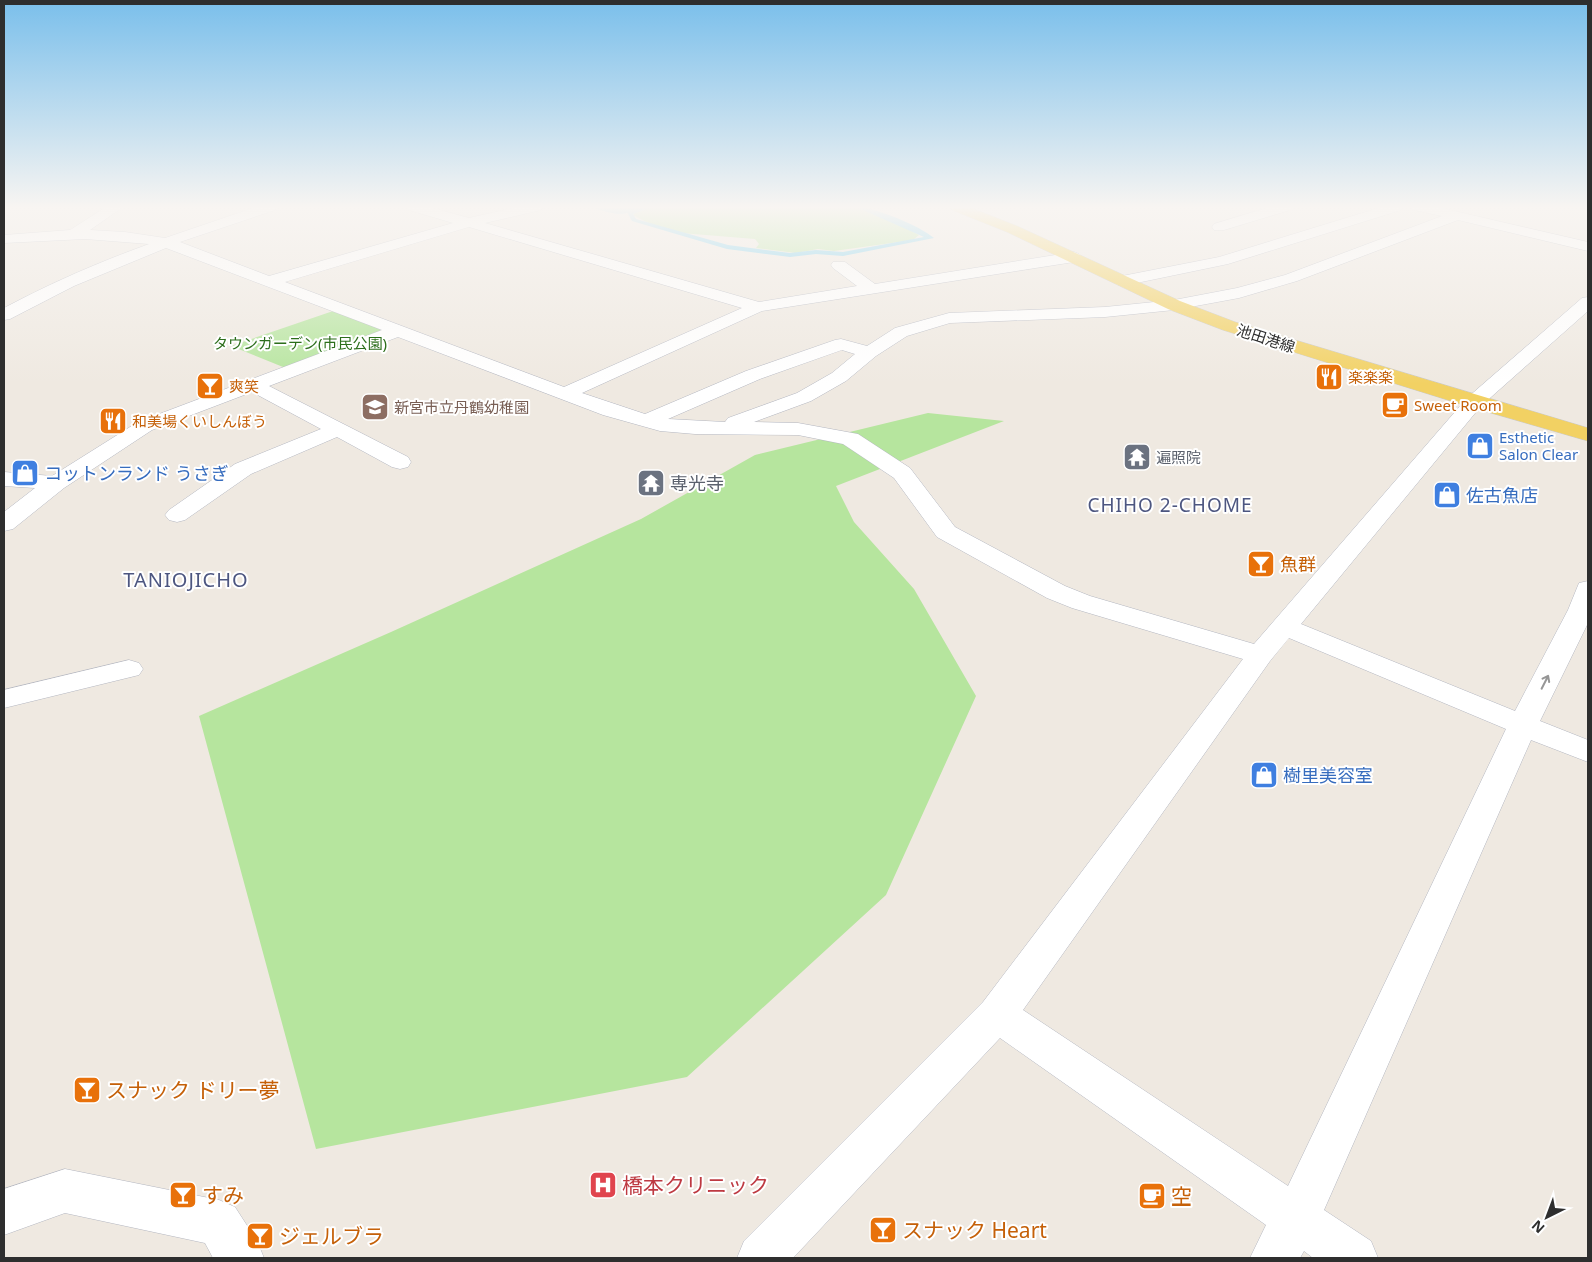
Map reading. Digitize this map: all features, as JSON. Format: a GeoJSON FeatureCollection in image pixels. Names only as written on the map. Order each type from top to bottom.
{"type":"FeatureCollection","features":[{"type":"Feature","properties":{"kind":"main road","name":"池田港線"},"geometry":{"type":"LineString","coordinates":[[1092,266],[1174,305],[1298,348],[1588,435]]}},
{"type":"Feature","properties":{"kind":"street"},"geometry":{"type":"LineString","coordinates":[[4,315],[75,278],[106,266]]}},
{"type":"Feature","properties":{"kind":"street"},"geometry":{"type":"LineString","coordinates":[[230,266],[610,411],[647,422],[695,428],[798,429],[850,439],[902,473],[946,532],[1056,592],[1081,602],[1260,655]]}},
{"type":"Feature","properties":{"kind":"street"},"geometry":{"type":"LineString","coordinates":[[270,281],[322,266]]}},
{"type":"Feature","properties":{"kind":"street"},"geometry":{"type":"LineString","coordinates":[[614,266],[758,307]]}},
{"type":"Feature","properties":{"kind":"street"},"geometry":{"type":"LineString","coordinates":[[840,266],[870,288]]}},
{"type":"Feature","properties":{"kind":"street"},"geometry":{"type":"LineString","coordinates":[[566,393],[758,307],[1015,266]]}},
{"type":"Feature","properties":{"kind":"street"},"geometry":{"type":"LineString","coordinates":[[1122,281],[1198,266]]}},
{"type":"Feature","properties":{"kind":"street"},"geometry":{"type":"LineString","coordinates":[[722,427],[752,414],[804,397],[839,377],[869,352],[901,332],[949,318],[1065,314],[1174,305],[1239,293],[1291,278],[1323,266]]}},
{"type":"Feature","properties":{"kind":"street"},"geometry":{"type":"LineString","coordinates":[[761,1258],[997,1014],[1260,655],[1474,402],[1588,302]]}},
{"type":"Feature","properties":{"kind":"street"},"geometry":{"type":"LineString","coordinates":[[4,524],[56,484],[145,426],[399,330]]}},
{"type":"Feature","properties":{"kind":"street"},"geometry":{"type":"LineString","coordinates":[[647,422],[753,375],[841,344],[869,352]]}},
{"type":"Feature","properties":{"kind":"street"},"geometry":{"type":"LineString","coordinates":[[253,386],[400,462]]}},
{"type":"Feature","properties":{"kind":"street"},"geometry":{"type":"LineString","coordinates":[[178,515],[243,469],[337,430]]}},
{"type":"Feature","properties":{"kind":"street"},"geometry":{"type":"LineString","coordinates":[[4,479],[56,484]]}},
{"type":"Feature","properties":{"kind":"street"},"geometry":{"type":"LineString","coordinates":[[1274,1258],[1296,1219],[1523,725],[1581,610],[1588,589]]}},
{"type":"Feature","properties":{"kind":"street"},"geometry":{"type":"LineString","coordinates":[[1283,626],[1588,752]]}},
{"type":"Feature","properties":{"kind":"street"},"geometry":{"type":"LineString","coordinates":[[4,698],[129,668]]}},
{"type":"Feature","properties":{"kind":"street"},"geometry":{"type":"LineString","coordinates":[[997,1014],[1354,1258]]}},
{"type":"Feature","properties":{"kind":"street"},"geometry":{"type":"LineString","coordinates":[[4,1212],[65,1191],[219,1223],[240,1258]]}},
{"type":"Feature","properties":{"kind":"green space","name":"タウンガーデン(市民公園)"},"geometry":{"type":"Polygon","coordinates":[[[336,310],[392,330],[288,369],[231,346],[336,310]]]}},
{"type":"Feature","properties":{"kind":"green space"},"geometry":{"type":"Polygon","coordinates":[[[928,413],[1004,421],[836,486],[854,522],[914,589],[976,696],[886,895],[687,1077],[316,1149],[199,716],[641,519],[755,455],[928,413]]]}},
{"type":"Feature","properties":{"kind":"place","name":"楽楽楽"},"geometry":{"type":"Point","coordinates":[1329,377]}},
{"type":"Feature","properties":{"kind":"place","name":"爽笑"},"geometry":{"type":"Point","coordinates":[210,386]}},
{"type":"Feature","properties":{"kind":"place","name":"Sweet Room"},"geometry":{"type":"Point","coordinates":[1395,405]}},
{"type":"Feature","properties":{"kind":"place","name":"新宮市立丹鶴幼稚園"},"geometry":{"type":"Point","coordinates":[375,407]}},
{"type":"Feature","properties":{"kind":"place","name":"和美場くいしんぼう"},"geometry":{"type":"Point","coordinates":[113,421]}},
{"type":"Feature","properties":{"kind":"place","name":"Esthetic Salon Clear"},"geometry":{"type":"Point","coordinates":[1480,446]}},
{"type":"Feature","properties":{"kind":"place","name":"遍照院"},"geometry":{"type":"Point","coordinates":[1137,457]}},
{"type":"Feature","properties":{"kind":"place","name":"コットンランド うさぎ"},"geometry":{"type":"Point","coordinates":[25,473]}},
{"type":"Feature","properties":{"kind":"place","name":"専光寺"},"geometry":{"type":"Point","coordinates":[651,483]}},
{"type":"Feature","properties":{"kind":"place","name":"佐古魚店"},"geometry":{"type":"Point","coordinates":[1447,495]}},
{"type":"Feature","properties":{"kind":"place","name":"魚群"},"geometry":{"type":"Point","coordinates":[1261,564]}},
{"type":"Feature","properties":{"kind":"place","name":"樹里美容室"},"geometry":{"type":"Point","coordinates":[1264,775]}},
{"type":"Feature","properties":{"kind":"place","name":"スナック ドリー夢"},"geometry":{"type":"Point","coordinates":[87,1090]}},
{"type":"Feature","properties":{"kind":"place","name":"橋本クリニック"},"geometry":{"type":"Point","coordinates":[603,1185]}},
{"type":"Feature","properties":{"kind":"place","name":"すみ"},"geometry":{"type":"Point","coordinates":[183,1195]}},
{"type":"Feature","properties":{"kind":"place","name":"空"},"geometry":{"type":"Point","coordinates":[1152,1196]}},
{"type":"Feature","properties":{"kind":"place","name":"スナック Heart"},"geometry":{"type":"Point","coordinates":[883,1230]}},
{"type":"Feature","properties":{"kind":"place","name":"ジェルブラ"},"geometry":{"type":"Point","coordinates":[260,1236]}},
{"type":"Feature","properties":{"kind":"district","name":"CHIHO 2-CHOME"},"geometry":{"type":"Point","coordinates":[1170,505]}},
{"type":"Feature","properties":{"kind":"district","name":"TANIOJICHO"},"geometry":{"type":"Point","coordinates":[186,579]}}]}
